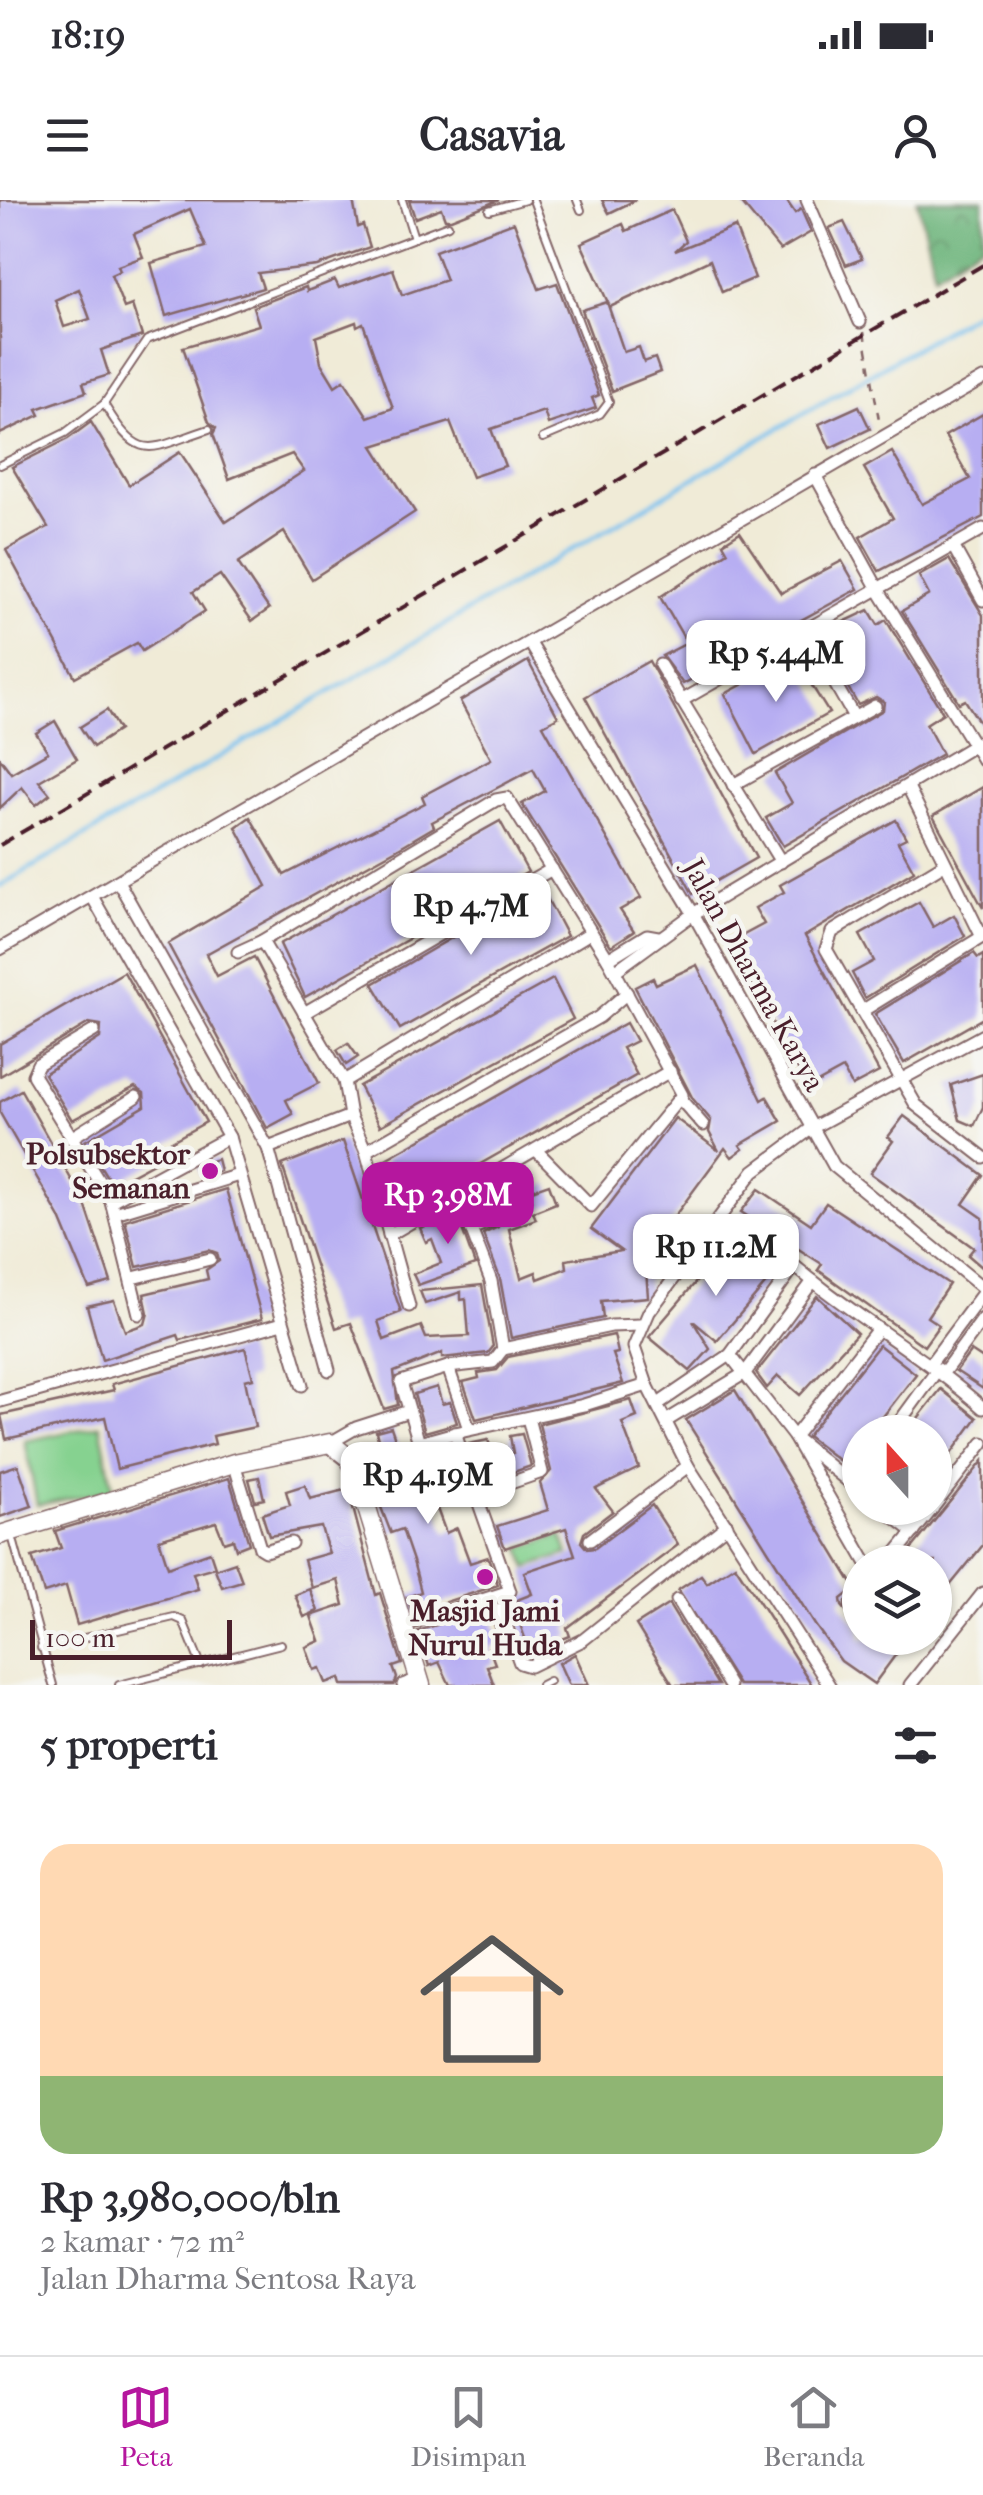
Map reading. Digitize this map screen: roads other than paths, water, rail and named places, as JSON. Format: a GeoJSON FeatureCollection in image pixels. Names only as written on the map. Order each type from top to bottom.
{"type":"FeatureCollection","features":[{"type":"Feature","properties":{"kind":"street"},"geometry":{"type":"LineString","coordinates":[[807,200],[860,322]]}},
{"type":"Feature","properties":{"kind":"street"},"geometry":{"type":"LineString","coordinates":[[0,949],[119,884],[983,379]]}},
{"type":"Feature","properties":{"kind":"street"},"geometry":{"type":"LineString","coordinates":[[815,476],[878,589],[979,743],[983,760]]}},
{"type":"Feature","properties":{"kind":"street"},"geometry":{"type":"LineString","coordinates":[[682,700],[983,529]]}},
{"type":"Feature","properties":{"kind":"street"},"geometry":{"type":"LineString","coordinates":[[953,546],[983,600]]}},
{"type":"Feature","properties":{"kind":"street"},"geometry":{"type":"LineString","coordinates":[[805,630],[854,716]]}},
{"type":"Feature","properties":{"kind":"street","name":"Jalan Dharma Karya"},"geometry":{"type":"LineString","coordinates":[[530,643],[693,914],[812,1128],[849,1183],[983,1291]]}},
{"type":"Feature","properties":{"kind":"street"},"geometry":{"type":"LineString","coordinates":[[660,665],[781,862]]}},
{"type":"Feature","properties":{"kind":"street"},"geometry":{"type":"LineString","coordinates":[[734,785],[874,706]]}},
{"type":"Feature","properties":{"kind":"street"},"geometry":{"type":"LineString","coordinates":[[615,971],[693,914],[979,743]]}},
{"type":"Feature","properties":{"kind":"street"},"geometry":{"type":"LineString","coordinates":[[862,1011],[982,940],[981,930],[908,787]]}},
{"type":"Feature","properties":{"kind":"street"},"geometry":{"type":"LineString","coordinates":[[238,952],[496,800],[507,798],[515,805],[615,971],[670,1071],[682,1101],[703,1126]]}},
{"type":"Feature","properties":{"kind":"street"},"geometry":{"type":"LineString","coordinates":[[944,864],[826,940],[826,949],[901,1080],[925,1114],[983,1157]]}},
{"type":"Feature","properties":{"kind":"street"},"geometry":{"type":"LineString","coordinates":[[304,1012],[552,869]]}},
{"type":"Feature","properties":{"kind":"street"},"geometry":{"type":"LineString","coordinates":[[119,884],[268,1148],[329,1370]]}},
{"type":"Feature","properties":{"kind":"street"},"geometry":{"type":"LineString","coordinates":[[93,898],[228,1137],[302,1384]]}},
{"type":"Feature","properties":{"kind":"street"},"geometry":{"type":"LineString","coordinates":[[344,1081],[590,933]]}},
{"type":"Feature","properties":{"kind":"street"},"geometry":{"type":"LineString","coordinates":[[608,959],[647,935],[658,937]]}},
{"type":"Feature","properties":{"kind":"street"},"geometry":{"type":"LineString","coordinates":[[262,941],[344,1081],[350,1116],[366,1152],[410,1306]]}},
{"type":"Feature","properties":{"kind":"street"},"geometry":{"type":"LineString","coordinates":[[366,1152],[599,1017],[627,994]]}},
{"type":"Feature","properties":{"kind":"street"},"geometry":{"type":"LineString","coordinates":[[94,1030],[38,1064],[32,1075],[113,1207],[139,1314]]}},
{"type":"Feature","properties":{"kind":"street"},"geometry":{"type":"LineString","coordinates":[[830,1683],[688,1466],[647,1386],[634,1347],[640,1325],[754,1171],[812,1128],[983,1035]]}},
{"type":"Feature","properties":{"kind":"street"},"geometry":{"type":"LineString","coordinates":[[388,1235],[670,1071]]}},
{"type":"Feature","properties":{"kind":"street"},"geometry":{"type":"LineString","coordinates":[[71,1138],[136,1097]]}},
{"type":"Feature","properties":{"kind":"street"},"geometry":{"type":"LineString","coordinates":[[537,1151],[591,1206],[682,1101]]}},
{"type":"Feature","properties":{"kind":"street"},"geometry":{"type":"LineString","coordinates":[[268,1148],[350,1116]]}},
{"type":"Feature","properties":{"kind":"street"},"geometry":{"type":"LineString","coordinates":[[113,1207],[228,1137]]}},
{"type":"Feature","properties":{"kind":"street"},"geometry":{"type":"LineString","coordinates":[[113,1207],[238,1175]]}},
{"type":"Feature","properties":{"kind":"street"},"geometry":{"type":"LineString","coordinates":[[447,1202],[454,1208],[476,1197],[490,1221],[471,1229],[490,1281],[503,1349]]}},
{"type":"Feature","properties":{"kind":"street"},"geometry":{"type":"LineString","coordinates":[[772,1246],[877,1330],[938,1368],[983,1408]]}},
{"type":"Feature","properties":{"kind":"street"},"geometry":{"type":"LineString","coordinates":[[133,1278],[210,1259]]}},
{"type":"Feature","properties":{"kind":"street"},"geometry":{"type":"LineString","coordinates":[[658,1404],[730,1354],[794,1267]]}},
{"type":"Feature","properties":{"kind":"street"},"geometry":{"type":"LineString","coordinates":[[666,1421],[745,1373],[813,1281]]}},
{"type":"Feature","properties":{"kind":"street"},"geometry":{"type":"LineString","coordinates":[[904,1415],[938,1368],[983,1291]]}},
{"type":"Feature","properties":{"kind":"street"},"geometry":{"type":"LineString","coordinates":[[938,1368],[983,1319]]}},
{"type":"Feature","properties":{"kind":"street"},"geometry":{"type":"LineString","coordinates":[[2,1401],[283,1323]]}},
{"type":"Feature","properties":{"kind":"street"},"geometry":{"type":"LineString","coordinates":[[640,1325],[611,1326],[503,1349],[493,1362],[448,1367],[401,1382],[420,1444],[647,1386]]}},
{"type":"Feature","properties":{"kind":"street"},"geometry":{"type":"LineString","coordinates":[[794,1437],[877,1330]]}},
{"type":"Feature","properties":{"kind":"street"},"geometry":{"type":"LineString","coordinates":[[730,1354],[794,1437],[856,1545]]}},
{"type":"Feature","properties":{"kind":"street"},"geometry":{"type":"LineString","coordinates":[[448,1367],[469,1429]]}},
{"type":"Feature","properties":{"kind":"street"},"geometry":{"type":"LineString","coordinates":[[5,1533],[234,1463],[330,1443],[356,1428],[409,1410]]}},
{"type":"Feature","properties":{"kind":"street"},"geometry":{"type":"LineString","coordinates":[[476,1496],[541,1473],[528,1418]]}},
{"type":"Feature","properties":{"kind":"street"},"geometry":{"type":"LineString","coordinates":[[402,1626],[510,1591],[455,1433]]}},
{"type":"Feature","properties":{"kind":"street"},"geometry":{"type":"LineString","coordinates":[[794,1437],[842,1472]]}},
{"type":"Feature","properties":{"kind":"street"},"geometry":{"type":"LineString","coordinates":[[330,1443],[349,1458],[356,1472],[415,1683]]}},
{"type":"Feature","properties":{"kind":"street"},"geometry":{"type":"LineString","coordinates":[[952,1483],[983,1443]]}},
{"type":"Feature","properties":{"kind":"street"},"geometry":{"type":"LineString","coordinates":[[234,1463],[260,1548],[265,1551],[291,1543]]}},
{"type":"Feature","properties":{"kind":"street"},"geometry":{"type":"LineString","coordinates":[[590,1540],[688,1466]]}},
{"type":"Feature","properties":{"kind":"street"},"geometry":{"type":"LineString","coordinates":[[500,1609],[520,1663],[530,1666],[583,1640],[727,1525]]}},
{"type":"Feature","properties":{"kind":"street"},"geometry":{"type":"LineString","coordinates":[[905,1525],[914,1532]]}},
{"type":"Feature","properties":{"kind":"street"},"geometry":{"type":"LineString","coordinates":[[903,1545],[919,1525]]}},
{"type":"Feature","properties":{"kind":"street"},"geometry":{"type":"LineString","coordinates":[[910,1685],[983,1593]]}},
{"type":"Feature","properties":{"kind":"street"},"geometry":{"type":"LineString","coordinates":[[677,1600],[729,1685]]}},
{"type":"Feature","properties":{"kind":"lane"},"geometry":{"type":"LineString","coordinates":[[402,200],[414,238]]}},
{"type":"Feature","properties":{"kind":"lane"},"geometry":{"type":"LineString","coordinates":[[489,210],[525,200]]}},
{"type":"Feature","properties":{"kind":"lane"},"geometry":{"type":"LineString","coordinates":[[533,200],[609,402],[600,414],[543,438]]}},
{"type":"Feature","properties":{"kind":"lane"},"geometry":{"type":"LineString","coordinates":[[576,200],[581,210]]}},
{"type":"Feature","properties":{"kind":"lane"},"geometry":{"type":"LineString","coordinates":[[0,466],[65,433],[104,404],[147,340],[448,226]]}},
{"type":"Feature","properties":{"kind":"lane"},"geometry":{"type":"LineString","coordinates":[[104,404],[127,441],[140,448],[209,429]]}},
{"type":"Feature","properties":{"kind":"lane"},"geometry":{"type":"LineString","coordinates":[[5,1533],[53,1685]]}},
{"type":"Feature","properties":{"kind":"lane"},"geometry":{"type":"LineString","coordinates":[[41,1648],[174,1617],[184,1621],[201,1665]]}},
{"type":"Feature","properties":{"kind":"lane"},"geometry":{"type":"LineString","coordinates":[[118,1685],[281,1644]]}},
{"type":"Feature","properties":{"kind":"lane"},"geometry":{"type":"LineString","coordinates":[[541,1685],[550,1681]]}},
{"type":"Feature","properties":{"kind":"waterway"},"geometry":{"type":"LineString","coordinates":[[0,886],[983,308]]}},
{"type":"Feature","properties":{"kind":"railway"},"geometry":{"type":"LineString","coordinates":[[0,845],[983,265]]}},
{"type":"Feature","properties":{"kind":"place","name":"Polsubsektor Semanan"},"geometry":{"type":"Point","coordinates":[210,1171]}},
{"type":"Feature","properties":{"kind":"place","name":"Masjid Jami Nurul Huda"},"geometry":{"type":"Point","coordinates":[485,1577]}}]}
